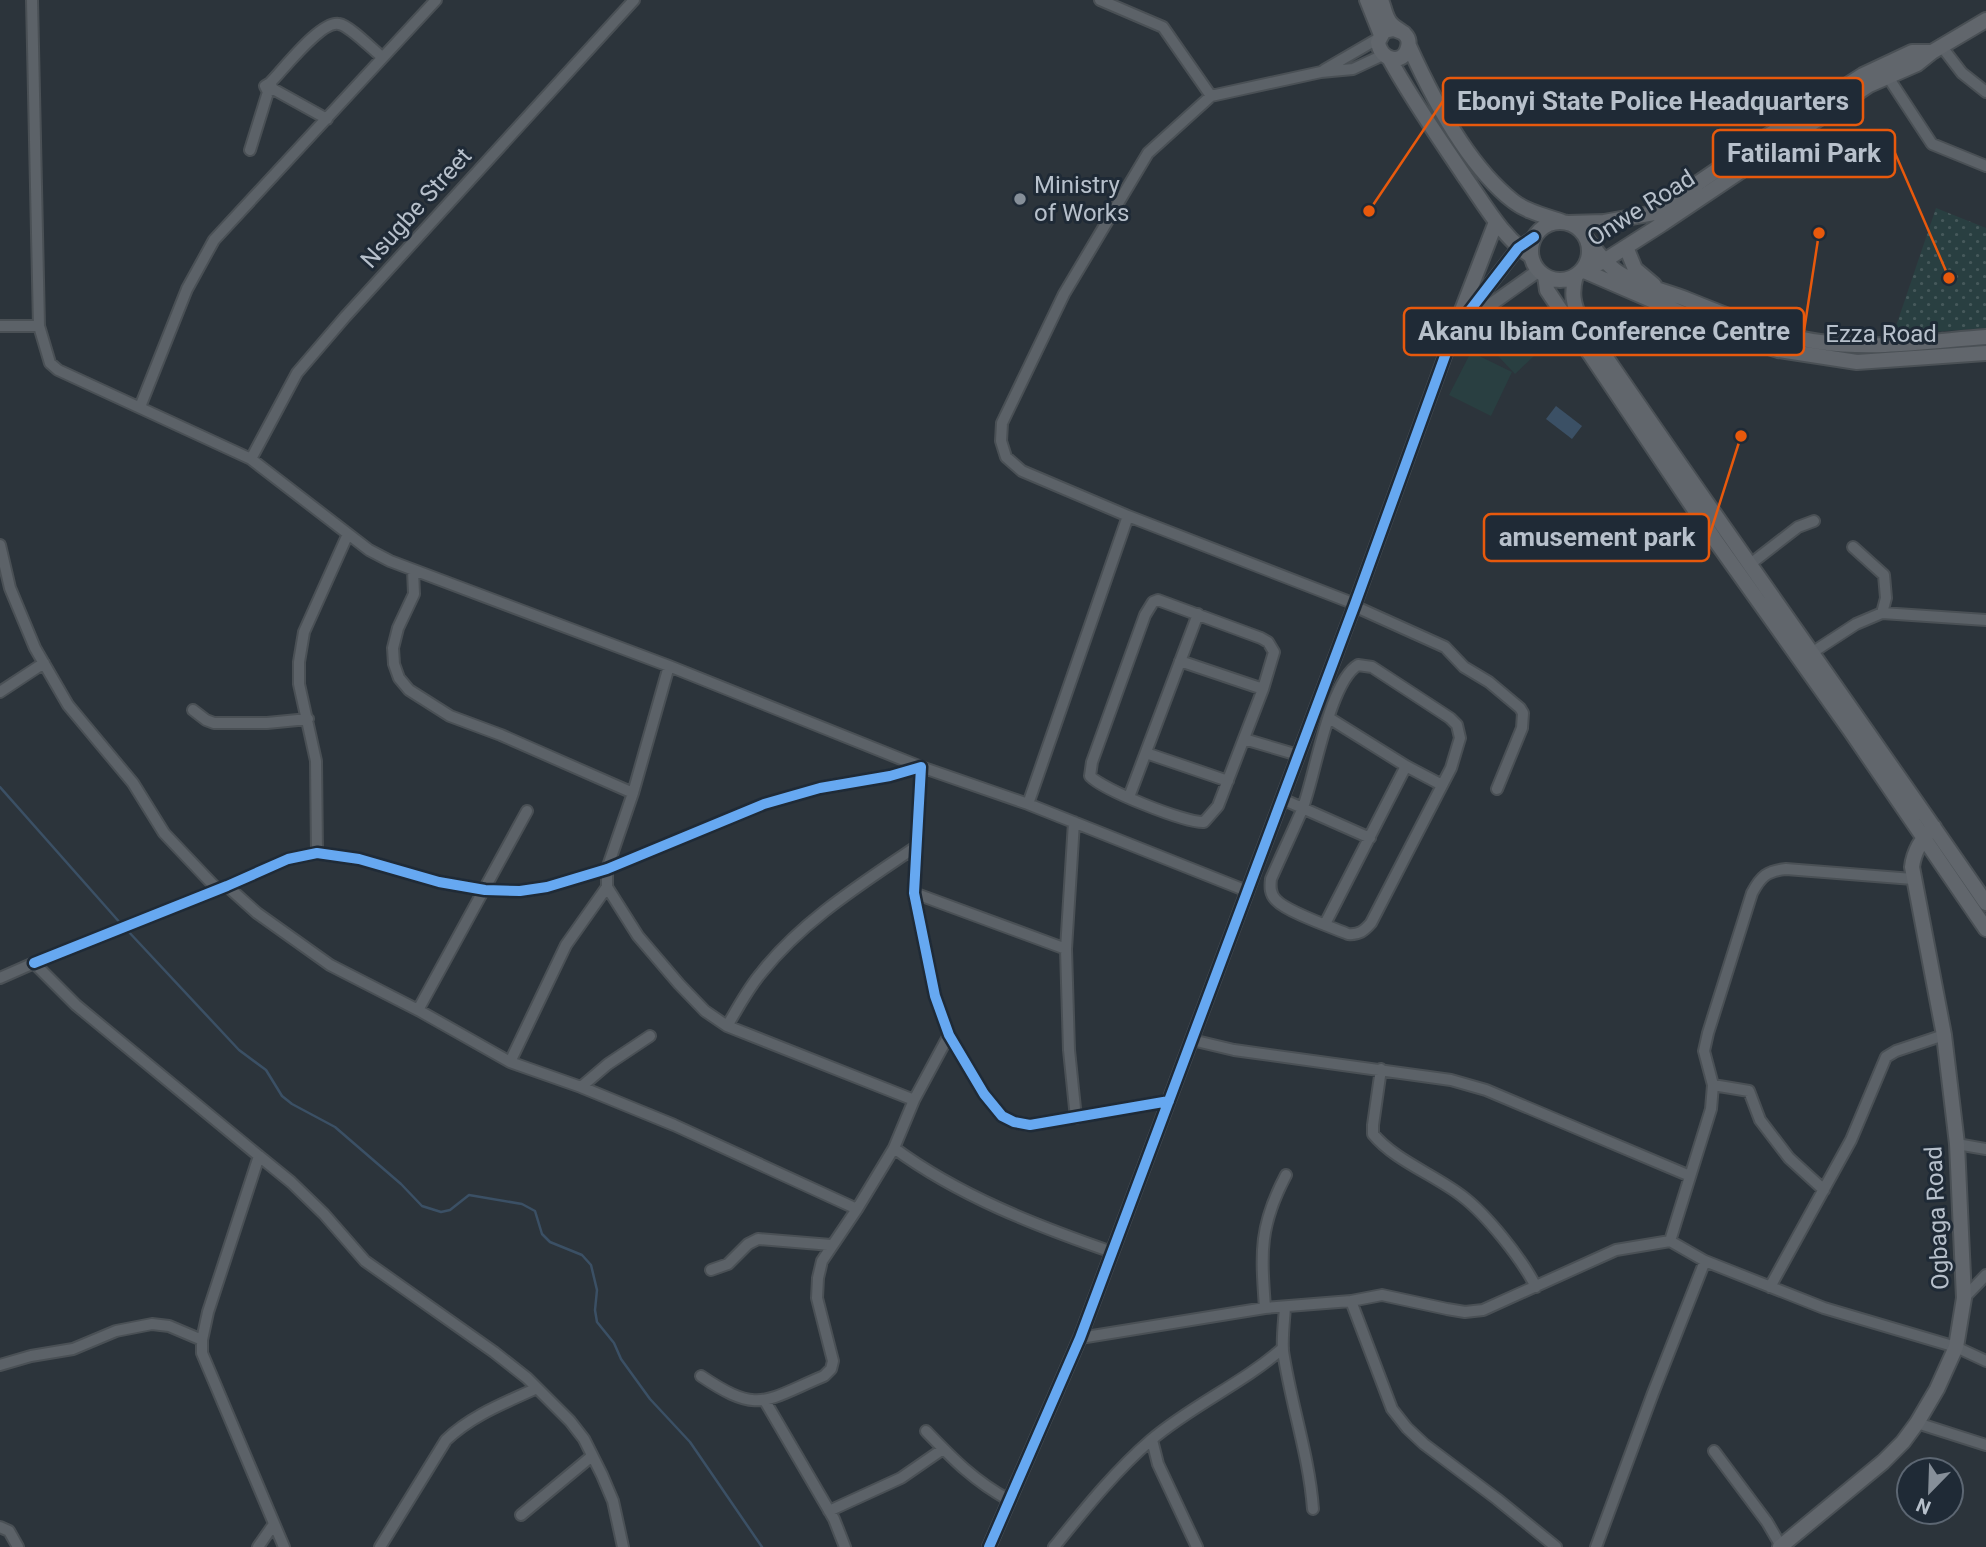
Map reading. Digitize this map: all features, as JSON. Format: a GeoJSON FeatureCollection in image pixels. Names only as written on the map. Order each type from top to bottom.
{"type":"FeatureCollection","features":[{"type":"Feature","properties":{"kind":"main road"},"geometry":{"type":"LineString","coordinates":[[1367,0],[1380,37],[1378,47],[1413,102],[1496,222],[1518,247],[1531,256],[1542,273],[1547,290],[1684,494],[1928,832],[1986,903]]}},
{"type":"Feature","properties":{"kind":"main road"},"geometry":{"type":"LineString","coordinates":[[1381,0],[1390,23],[1406,40],[1430,94],[1491,179],[1514,202],[1580,230],[1586,238],[1588,257],[1572,291],[1574,307],[1581,321],[1812,652],[1928,832],[1986,929]]}},
{"type":"Feature","properties":{"kind":"main road","name":"Onwe Road"},"geometry":{"type":"LineString","coordinates":[[1565,223],[1604,222],[1654,213],[1869,85],[1917,64],[1986,20]]}},
{"type":"Feature","properties":{"kind":"main road"},"geometry":{"type":"LineString","coordinates":[[1380,37],[1389,29],[1394,29],[1406,40]]}},
{"type":"Feature","properties":{"kind":"main road"},"geometry":{"type":"LineString","coordinates":[[1386,56],[1394,59],[1404,55],[1406,40]]}},
{"type":"Feature","properties":{"kind":"main road","name":"Onwe Road"},"geometry":{"type":"LineString","coordinates":[[1581,270],[1604,261],[1626,247],[1863,75],[1912,52],[1937,49]]}},
{"type":"Feature","properties":{"kind":"main road"},"geometry":{"type":"LineString","coordinates":[[1454,331],[1496,222]]}},
{"type":"Feature","properties":{"kind":"main road"},"geometry":{"type":"LineString","coordinates":[[1531,256],[1534,237],[1543,227],[1565,223]]}},
{"type":"Feature","properties":{"kind":"main road","name":"Ezza Road"},"geometry":{"type":"LineString","coordinates":[[1586,238],[1604,261],[1632,281],[1658,288],[1744,323],[1819,342],[1895,344],[1986,337]]}},
{"type":"Feature","properties":{"kind":"main road"},"geometry":{"type":"LineString","coordinates":[[1626,247],[1635,269],[1658,288]]}},
{"type":"Feature","properties":{"kind":"main road"},"geometry":{"type":"LineString","coordinates":[[1542,273],[1561,280],[1581,270]]}},
{"type":"Feature","properties":{"kind":"main road","name":"Ezza Road"},"geometry":{"type":"LineString","coordinates":[[1581,270],[1739,338],[1778,350],[1857,362],[1986,354]]}},
{"type":"Feature","properties":{"kind":"main road"},"geometry":{"type":"LineString","coordinates":[[1895,344],[1896,361]]}},
{"type":"Feature","properties":{"kind":"main road","name":"Ogbaga Road"},"geometry":{"type":"LineString","coordinates":[[1781,1547],[1903,1442],[1937,1389],[1956,1347],[1964,1298],[1957,1144],[1944,1035],[1913,879],[1914,855],[1928,832]]}},
{"type":"Feature","properties":{"kind":"street"},"geometry":{"type":"LineString","coordinates":[[32,0],[39,326],[50,363],[58,370],[251,459],[369,550],[413,570],[669,666],[921,767],[1028,804],[1247,891]]}},
{"type":"Feature","properties":{"kind":"street"},"geometry":{"type":"LineString","coordinates":[[140,407],[187,289],[214,240],[436,0]]}},
{"type":"Feature","properties":{"kind":"street","name":"Nsugbe Street"},"geometry":{"type":"LineString","coordinates":[[251,459],[297,373],[634,0]]}},
{"type":"Feature","properties":{"kind":"street"},"geometry":{"type":"LineString","coordinates":[[1100,0],[1163,27],[1211,96]]}},
{"type":"Feature","properties":{"kind":"street"},"geometry":{"type":"LineString","coordinates":[[250,150],[270,88],[319,31],[338,23],[382,57]]}},
{"type":"Feature","properties":{"kind":"street"},"geometry":{"type":"LineString","coordinates":[[1321,72],[1380,37]]}},
{"type":"Feature","properties":{"kind":"street"},"geometry":{"type":"LineString","coordinates":[[1937,49],[1986,92]]}},
{"type":"Feature","properties":{"kind":"street"},"geometry":{"type":"LineString","coordinates":[[1386,56],[1353,69],[1321,72],[1211,96],[1148,153],[1064,294],[1002,423],[1001,441],[1006,457],[1022,471],[1354,605],[1445,648],[1464,667],[1489,682],[1523,713],[1522,728],[1497,789]]}},
{"type":"Feature","properties":{"kind":"street"},"geometry":{"type":"LineString","coordinates":[[1888,77],[1933,144],[1986,166]]}},
{"type":"Feature","properties":{"kind":"street"},"geometry":{"type":"LineString","coordinates":[[270,88],[327,119]]}},
{"type":"Feature","properties":{"kind":"street"},"geometry":{"type":"LineString","coordinates":[[989,1547],[1080,1338],[1454,331],[1518,247],[1534,237]]}},
{"type":"Feature","properties":{"kind":"street"},"geometry":{"type":"LineString","coordinates":[[1454,331],[1542,273]]}},
{"type":"Feature","properties":{"kind":"street"},"geometry":{"type":"LineString","coordinates":[[0,326],[39,326]]}},
{"type":"Feature","properties":{"kind":"street"},"geometry":{"type":"LineString","coordinates":[[1028,804],[1128,516]]}},
{"type":"Feature","properties":{"kind":"street"},"geometry":{"type":"LineString","coordinates":[[1749,565],[1798,527],[1814,521]]}},
{"type":"Feature","properties":{"kind":"street"},"geometry":{"type":"LineString","coordinates":[[317,853],[316,761],[299,684],[299,662],[304,632],[348,534]]}},
{"type":"Feature","properties":{"kind":"street"},"geometry":{"type":"LineString","coordinates":[[0,545],[10,588],[35,648],[68,705],[133,783],[164,833],[223,888],[330,965],[418,1010],[510,1062],[674,1125],[857,1209]]}},
{"type":"Feature","properties":{"kind":"street"},"geometry":{"type":"LineString","coordinates":[[1853,547],[1884,575],[1886,598],[1882,614]]}},
{"type":"Feature","properties":{"kind":"street"},"geometry":{"type":"LineString","coordinates":[[413,570],[414,594],[398,628],[393,648],[394,664],[399,678],[409,690],[450,716],[501,735],[633,793]]}},
{"type":"Feature","properties":{"kind":"street"},"geometry":{"type":"LineString","coordinates":[[1157,600],[1198,614],[1261,638],[1273,647],[1272,663],[1228,781],[1218,806],[1204,822],[1183,819],[1096,782],[1090,776],[1145,615],[1153,602],[1157,600]]}},
{"type":"Feature","properties":{"kind":"street"},"geometry":{"type":"LineString","coordinates":[[1129,797],[1198,614]]}},
{"type":"Feature","properties":{"kind":"street"},"geometry":{"type":"LineString","coordinates":[[1812,652],[1856,624],[1882,614],[1986,620]]}},
{"type":"Feature","properties":{"kind":"street"},"geometry":{"type":"LineString","coordinates":[[1180,661],[1263,689]]}},
{"type":"Feature","properties":{"kind":"street"},"geometry":{"type":"LineString","coordinates":[[0,692],[44,663]]}},
{"type":"Feature","properties":{"kind":"street"},"geometry":{"type":"LineString","coordinates":[[1365,665],[1372,667],[1457,725],[1460,738],[1443,785],[1371,923],[1364,931],[1348,934],[1282,906],[1272,895],[1271,879],[1303,808],[1342,683],[1353,668],[1365,665]]}},
{"type":"Feature","properties":{"kind":"street"},"geometry":{"type":"LineString","coordinates":[[669,666],[633,793],[607,869],[607,887],[638,936],[705,1011],[727,1026],[914,1100]]}},
{"type":"Feature","properties":{"kind":"street"},"geometry":{"type":"LineString","coordinates":[[192,710],[214,723],[267,723],[308,719]]}},
{"type":"Feature","properties":{"kind":"street"},"geometry":{"type":"LineString","coordinates":[[1329,718],[1406,766],[1443,785]]}},
{"type":"Feature","properties":{"kind":"street"},"geometry":{"type":"LineString","coordinates":[[1244,739],[1298,755]]}},
{"type":"Feature","properties":{"kind":"street"},"geometry":{"type":"LineString","coordinates":[[1146,753],[1228,781]]}},
{"type":"Feature","properties":{"kind":"street"},"geometry":{"type":"LineString","coordinates":[[1325,924],[1406,766]]}},
{"type":"Feature","properties":{"kind":"street"},"geometry":{"type":"LineString","coordinates":[[921,767],[914,893],[934,996],[949,1035],[984,1094],[1002,1115],[1014,1122],[1030,1125],[1169,1101]]}},
{"type":"Feature","properties":{"kind":"street"},"geometry":{"type":"LineString","coordinates":[[0,978],[288,859],[317,853],[359,859],[439,882],[485,890],[520,891],[571,882],[764,804],[820,788],[890,776],[921,767]]}},
{"type":"Feature","properties":{"kind":"street"},"geometry":{"type":"LineString","coordinates":[[1282,799],[1370,838]]}},
{"type":"Feature","properties":{"kind":"street"},"geometry":{"type":"LineString","coordinates":[[418,1010],[527,811]]}},
{"type":"Feature","properties":{"kind":"street"},"geometry":{"type":"LineString","coordinates":[[1074,822],[1066,949],[1069,1050],[1076,1118]]}},
{"type":"Feature","properties":{"kind":"street"},"geometry":{"type":"LineString","coordinates":[[727,1026],[754,983],[780,951],[816,919],[917,846]]}},
{"type":"Feature","properties":{"kind":"street"},"geometry":{"type":"LineString","coordinates":[[1670,1241],[1710,1110],[1713,1085],[1704,1051],[1708,1033],[1752,893],[1760,878],[1771,871],[1786,869],[1913,879]]}},
{"type":"Feature","properties":{"kind":"street"},"geometry":{"type":"LineString","coordinates":[[510,1062],[566,946],[607,887]]}},
{"type":"Feature","properties":{"kind":"street"},"geometry":{"type":"LineString","coordinates":[[914,893],[1066,949]]}},
{"type":"Feature","properties":{"kind":"street"},"geometry":{"type":"LineString","coordinates":[[34,963],[76,1005],[291,1182],[324,1214],[365,1261],[494,1352],[537,1388],[584,1439],[612,1501],[623,1547]]}},
{"type":"Feature","properties":{"kind":"street"},"geometry":{"type":"LineString","coordinates":[[701,1376],[737,1399],[765,1401],[824,1376],[831,1369],[833,1352],[817,1298],[822,1261],[894,1148],[914,1100],[949,1035]]}},
{"type":"Feature","properties":{"kind":"street"},"geometry":{"type":"LineString","coordinates":[[1770,1287],[1851,1140],[1886,1058],[1896,1051],[1944,1035]]}},
{"type":"Feature","properties":{"kind":"street"},"geometry":{"type":"LineString","coordinates":[[580,1087],[608,1064],[650,1036]]}},
{"type":"Feature","properties":{"kind":"street"},"geometry":{"type":"LineString","coordinates":[[1192,1040],[1234,1050],[1451,1080],[1486,1090],[1690,1176]]}},
{"type":"Feature","properties":{"kind":"street"},"geometry":{"type":"LineString","coordinates":[[1381,1069],[1373,1135],[1463,1197],[1527,1268],[1536,1287]]}},
{"type":"Feature","properties":{"kind":"street"},"geometry":{"type":"LineString","coordinates":[[1713,1085],[1749,1091],[1760,1120],[1789,1158],[1824,1190]]}},
{"type":"Feature","properties":{"kind":"street"},"geometry":{"type":"LineString","coordinates":[[1957,1144],[1986,1149]]}},
{"type":"Feature","properties":{"kind":"street"},"geometry":{"type":"LineString","coordinates":[[894,1148],[914,1163],[1008,1212],[1048,1230],[1112,1252]]}},
{"type":"Feature","properties":{"kind":"street"},"geometry":{"type":"LineString","coordinates":[[259,1156],[208,1312],[202,1353],[284,1547]]}},
{"type":"Feature","properties":{"kind":"street"},"geometry":{"type":"LineString","coordinates":[[1265,1308],[1262,1269],[1264,1229],[1272,1202],[1286,1175]]}},
{"type":"Feature","properties":{"kind":"street"},"geometry":{"type":"LineString","coordinates":[[711,1270],[728,1264],[748,1244],[758,1240],[831,1245]]}},
{"type":"Feature","properties":{"kind":"street"},"geometry":{"type":"LineString","coordinates":[[1080,1338],[1265,1308],[1382,1296],[1465,1312],[1483,1310],[1616,1250],[1670,1241],[1705,1261],[1770,1287],[1876,1325],[1956,1347],[1986,1361]]}},
{"type":"Feature","properties":{"kind":"street"},"geometry":{"type":"LineString","coordinates":[[1596,1547],[1705,1261]]}},
{"type":"Feature","properties":{"kind":"street"},"geometry":{"type":"LineString","coordinates":[[1964,1298],[1986,1275]]}},
{"type":"Feature","properties":{"kind":"street"},"geometry":{"type":"LineString","coordinates":[[1351,1301],[1392,1409],[1407,1428],[1556,1547]]}},
{"type":"Feature","properties":{"kind":"street"},"geometry":{"type":"LineString","coordinates":[[1284,1307],[1283,1349],[1297,1426],[1311,1481],[1313,1509]]}},
{"type":"Feature","properties":{"kind":"street"},"geometry":{"type":"LineString","coordinates":[[0,1365],[31,1356],[73,1349],[116,1331],[152,1324],[169,1326],[202,1340]]}},
{"type":"Feature","properties":{"kind":"street"},"geometry":{"type":"LineString","coordinates":[[1054,1547],[1092,1501],[1152,1440],[1249,1376],[1283,1349]]}},
{"type":"Feature","properties":{"kind":"street"},"geometry":{"type":"LineString","coordinates":[[380,1547],[446,1440],[476,1416],[537,1388]]}},
{"type":"Feature","properties":{"kind":"street"},"geometry":{"type":"LineString","coordinates":[[765,1401],[829,1511],[845,1547]]}},
{"type":"Feature","properties":{"kind":"street"},"geometry":{"type":"LineString","coordinates":[[1917,1423],[1986,1445]]}},
{"type":"Feature","properties":{"kind":"street"},"geometry":{"type":"LineString","coordinates":[[926,1430],[983,1486],[1009,1500]]}},
{"type":"Feature","properties":{"kind":"street"},"geometry":{"type":"LineString","coordinates":[[1152,1440],[1158,1464],[1197,1547]]}},
{"type":"Feature","properties":{"kind":"street"},"geometry":{"type":"LineString","coordinates":[[829,1511],[901,1478],[943,1449]]}},
{"type":"Feature","properties":{"kind":"street"},"geometry":{"type":"LineString","coordinates":[[1714,1451],[1767,1522],[1781,1547]]}},
{"type":"Feature","properties":{"kind":"street"},"geometry":{"type":"LineString","coordinates":[[521,1515],[592,1456]]}},
{"type":"Feature","properties":{"kind":"street"},"geometry":{"type":"LineString","coordinates":[[258,1547],[274,1524]]}},
{"type":"Feature","properties":{"kind":"street"},"geometry":{"type":"LineString","coordinates":[[0,1527],[9,1531],[18,1547]]}},
{"type":"Feature","properties":{"kind":"green space"},"geometry":{"type":"Polygon","coordinates":[[[1936,208],[1986,228],[1986,328],[1893,335],[1936,208]]]}},
{"type":"Feature","properties":{"kind":"green space"},"geometry":{"type":"Polygon","coordinates":[[[1519,306],[1551,340],[1515,374],[1483,340],[1519,306]]]}},
{"type":"Feature","properties":{"kind":"green space"},"geometry":{"type":"Polygon","coordinates":[[[1471,352],[1512,372],[1491,416],[1449,395],[1471,352]]]}},
{"type":"Feature","properties":{"kind":"water"},"geometry":{"type":"Polygon","coordinates":[[[1556,406],[1582,426],[1572,439],[1546,419],[1556,406]]]}},
{"type":"Feature","properties":{"kind":"waterway"},"geometry":{"type":"LineString","coordinates":[[0,787],[122,925]]}},
{"type":"Feature","properties":{"kind":"waterway"},"geometry":{"type":"LineString","coordinates":[[127,930],[239,1050],[266,1070],[282,1096],[335,1127],[401,1184],[422,1206],[441,1212],[450,1210],[469,1195],[522,1204],[535,1211],[542,1234],[550,1242],[582,1255],[591,1265],[597,1290],[597,1322],[650,1399],[690,1442],[762,1547]]}},
{"type":"Feature","properties":{"kind":"cycle path"},"geometry":{"type":"LineString","coordinates":[[989,1547],[1080,1338],[1355,604],[1454,331],[1518,248],[1534,237]]}},
{"type":"Feature","properties":{"kind":"cycle path"},"geometry":{"type":"LineString","coordinates":[[34,963],[288,859],[317,853],[359,859],[439,882],[485,890],[520,891],[547,887],[607,869],[764,804],[820,788],[890,776],[921,767],[914,893],[935,996],[949,1035],[984,1094],[1002,1116],[1030,1125],[1169,1101]]}},
{"type":"Feature","properties":{"kind":"place","name":"Ministry of Works"},"geometry":{"type":"Point","coordinates":[1020,199]}},
{"type":"Feature","properties":{"kind":"place","name":"Ebonyi State Police Headquarters"},"geometry":{"type":"Point","coordinates":[1369,211]}},
{"type":"Feature","properties":{"kind":"place","name":"Akanu Ibiam Conference Centre"},"geometry":{"type":"Point","coordinates":[1819,233]}},
{"type":"Feature","properties":{"kind":"place","name":"Fatilami Park"},"geometry":{"type":"Point","coordinates":[1949,278]}},
{"type":"Feature","properties":{"kind":"place","name":"amusement park"},"geometry":{"type":"Point","coordinates":[1741,436]}}]}
